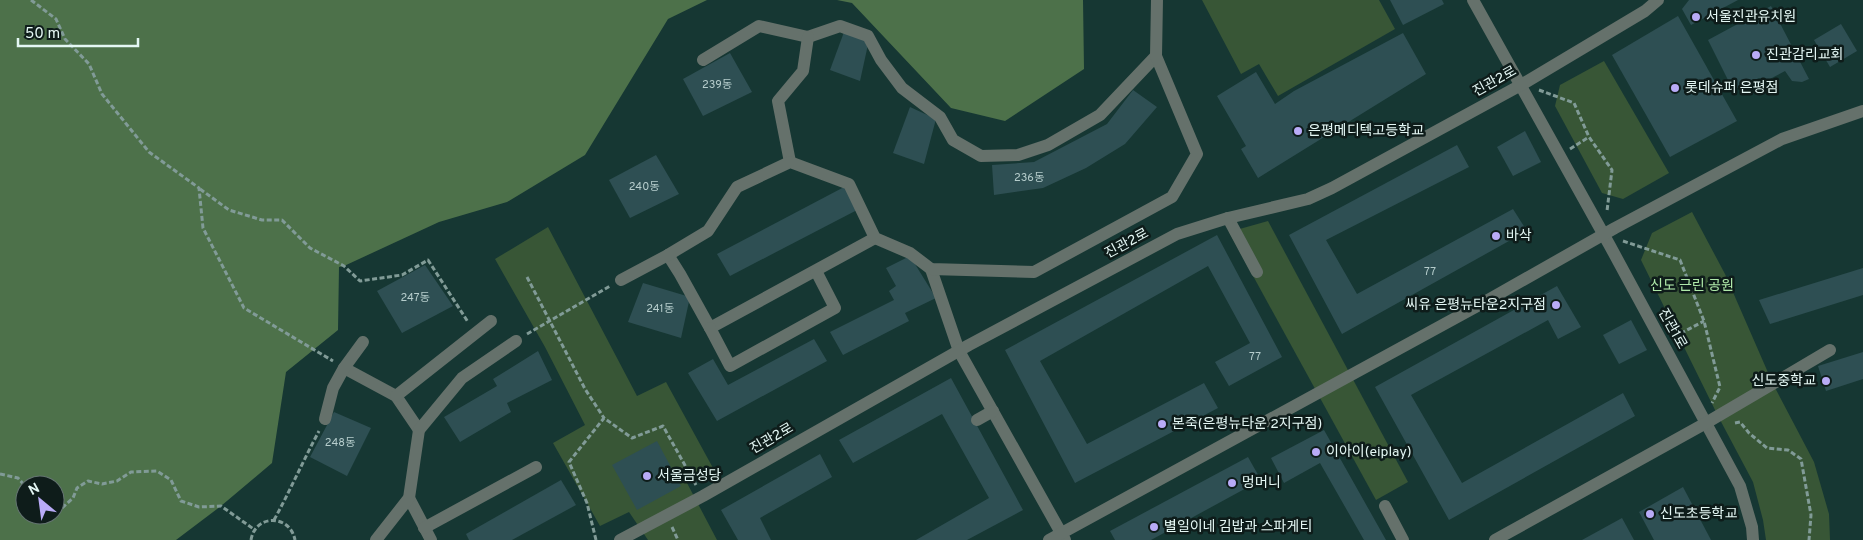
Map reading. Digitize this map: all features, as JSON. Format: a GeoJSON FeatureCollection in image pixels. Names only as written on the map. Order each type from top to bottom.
{"type":"FeatureCollection","features":[{"type":"Feature","properties":{"kind":"street"},"geometry":{"type":"LineString","coordinates":[[931,269],[1034,272],[1172,197],[1197,154],[1156,56],[1157,0]]}},
{"type":"Feature","properties":{"kind":"street","name":"진관1로"},"geometry":{"type":"LineString","coordinates":[[1473,0],[1740,486],[1752,527],[1752,540]]}},
{"type":"Feature","properties":{"kind":"street","name":"진관2로"},"geometry":{"type":"LineString","coordinates":[[620,540],[703,496],[959,351],[1177,234],[1228,218],[1308,199],[1344,182],[1521,85],[1645,11],[1658,0]]}},
{"type":"Feature","properties":{"kind":"street"},"geometry":{"type":"LineString","coordinates":[[703,60],[759,26],[808,37],[840,26],[868,36],[902,88],[940,117],[953,140],[981,156],[1018,155],[1048,145],[1100,115],[1156,56]]}},
{"type":"Feature","properties":{"kind":"street"},"geometry":{"type":"LineString","coordinates":[[790,162],[778,101],[803,71],[808,37]]}},
{"type":"Feature","properties":{"kind":"street"},"geometry":{"type":"LineString","coordinates":[[1049,540],[1063,537],[1603,234],[1782,140],[1863,111]]}},
{"type":"Feature","properties":{"kind":"street"},"geometry":{"type":"LineString","coordinates":[[621,280],[708,231],[737,187],[790,162],[849,184],[876,238],[910,253],[931,269],[959,351],[1063,537]]}},
{"type":"Feature","properties":{"kind":"street"},"geometry":{"type":"LineString","coordinates":[[1228,218],[1257,272]]}},
{"type":"Feature","properties":{"kind":"street"},"geometry":{"type":"LineString","coordinates":[[710,328],[876,238]]}},
{"type":"Feature","properties":{"kind":"street"},"geometry":{"type":"LineString","coordinates":[[668,255],[730,366],[835,308],[816,271]]}},
{"type":"Feature","properties":{"kind":"street"},"geometry":{"type":"LineString","coordinates":[[396,396],[491,321]]}},
{"type":"Feature","properties":{"kind":"street"},"geometry":{"type":"LineString","coordinates":[[376,540],[409,498],[419,430],[462,378],[516,341]]}},
{"type":"Feature","properties":{"kind":"street"},"geometry":{"type":"LineString","coordinates":[[325,419],[333,388],[344,368],[363,342]]}},
{"type":"Feature","properties":{"kind":"street"},"geometry":{"type":"LineString","coordinates":[[1495,540],[1706,423],[1830,350]]}},
{"type":"Feature","properties":{"kind":"street"},"geometry":{"type":"LineString","coordinates":[[344,368],[396,396],[419,430]]}},
{"type":"Feature","properties":{"kind":"street"},"geometry":{"type":"LineString","coordinates":[[978,420],[993,411]]}},
{"type":"Feature","properties":{"kind":"street"},"geometry":{"type":"LineString","coordinates":[[424,528],[536,467]]}},
{"type":"Feature","properties":{"kind":"street"},"geometry":{"type":"LineString","coordinates":[[409,498],[431,540]]}},
{"type":"Feature","properties":{"kind":"street"},"geometry":{"type":"LineString","coordinates":[[1385,506],[1403,540]]}},
{"type":"Feature","properties":{"kind":"path"},"geometry":{"type":"LineString","coordinates":[[31,0],[56,19],[65,39],[89,64],[102,94],[148,152],[229,210],[262,220],[282,220],[310,248],[344,266],[360,281],[402,275],[428,260],[474,333]]}},
{"type":"Feature","properties":{"kind":"path"},"geometry":{"type":"LineString","coordinates":[[1536,89],[1574,103],[1589,138],[1612,170],[1606,214]]}},
{"type":"Feature","properties":{"kind":"path"},"geometry":{"type":"LineString","coordinates":[[1569,149],[1589,138]]}},
{"type":"Feature","properties":{"kind":"path"},"geometry":{"type":"LineString","coordinates":[[200,188],[203,228],[244,308],[344,368]]}},
{"type":"Feature","properties":{"kind":"path"},"geometry":{"type":"LineString","coordinates":[[1622,240],[1680,260],[1704,321],[1720,387],[1710,408]]}},
{"type":"Feature","properties":{"kind":"path"},"geometry":{"type":"LineString","coordinates":[[527,277],[585,389],[604,418],[632,438],[663,426],[698,488]]}},
{"type":"Feature","properties":{"kind":"path"},"geometry":{"type":"LineString","coordinates":[[516,341],[621,280]]}},
{"type":"Feature","properties":{"kind":"path"},"geometry":{"type":"LineString","coordinates":[[1673,338],[1704,321]]}},
{"type":"Feature","properties":{"kind":"path"},"geometry":{"type":"LineString","coordinates":[[596,540],[587,503],[570,462],[604,418]]}},
{"type":"Feature","properties":{"kind":"path"},"geometry":{"type":"LineString","coordinates":[[274,520],[325,419]]}},
{"type":"Feature","properties":{"kind":"path"},"geometry":{"type":"LineString","coordinates":[[1731,423],[1740,422],[1749,433],[1767,448],[1788,450],[1801,459],[1811,515],[1809,540]]}},
{"type":"Feature","properties":{"kind":"path"},"geometry":{"type":"LineString","coordinates":[[65,505],[73,498],[77,488],[88,481],[102,484],[117,481],[131,472],[157,471],[171,480],[181,501],[200,507],[221,506],[255,530]]}},
{"type":"Feature","properties":{"kind":"path"},"geometry":{"type":"LineString","coordinates":[[0,474],[15,477]]}},
{"type":"Feature","properties":{"kind":"path"},"geometry":{"type":"LineString","coordinates":[[252,540],[255,530],[267,521],[274,520],[287,526],[292,531],[295,540]]}},
{"type":"Feature","properties":{"kind":"path"},"geometry":{"type":"LineString","coordinates":[[669,522],[678,540]]}},
{"type":"Feature","properties":{"kind":"green space"},"geometry":{"type":"Polygon","coordinates":[[[0,0],[707,0],[668,19],[585,155],[507,202],[439,222],[339,267],[338,330],[286,372],[272,463],[221,506],[176,540],[0,540],[0,0]]]}},
{"type":"Feature","properties":{"kind":"green space"},"geometry":{"type":"Polygon","coordinates":[[[837,0],[1083,0],[1084,69],[1005,121],[951,108],[852,3],[837,0]]]}},
{"type":"Feature","properties":{"kind":"green space"},"geometry":{"type":"Polygon","coordinates":[[[1202,0],[1379,0],[1395,29],[1278,96],[1259,64],[1241,74],[1202,0]]]}},
{"type":"Feature","properties":{"kind":"green space"},"geometry":{"type":"Polygon","coordinates":[[[1604,61],[1669,173],[1623,199],[1602,193],[1555,106],[1560,85],[1604,61]]]}},
{"type":"Feature","properties":{"kind":"green space","name":"신도 근린 공원"},"geometry":{"type":"Polygon","coordinates":[[[1692,212],[1725,274],[1773,384],[1814,462],[1829,514],[1830,540],[1766,540],[1753,482],[1718,416],[1641,260],[1652,233],[1692,212]]]}},
{"type":"Feature","properties":{"kind":"green space"},"geometry":{"type":"Polygon","coordinates":[[[1268,221],[1408,482],[1376,500],[1229,232],[1268,221]]]}},
{"type":"Feature","properties":{"kind":"green space"},"geometry":{"type":"Polygon","coordinates":[[[548,227],[637,396],[666,382],[713,468],[687,483],[717,540],[648,540],[629,512],[600,526],[553,443],[585,425],[545,347],[495,259],[548,227]]]}},
{"type":"Feature","properties":{"kind":"building"},"geometry":{"type":"Polygon","coordinates":[[[1390,0],[1442,0],[1444,4],[1403,25],[1390,0]]]}},
{"type":"Feature","properties":{"kind":"building","name":"서울진관유치원"},"geometry":{"type":"Polygon","coordinates":[[[1689,0],[1738,0],[1691,25],[1682,9],[1689,0]]]}},
{"type":"Feature","properties":{"kind":"building","name":"진관감리교회"},"geometry":{"type":"Polygon","coordinates":[[[1771,6],[1809,79],[1802,82],[1792,81],[1785,71],[1768,80],[1759,78],[1733,90],[1708,40],[1771,6]]]}},
{"type":"Feature","properties":{"kind":"building","name":"롯데슈퍼 은평점"},"geometry":{"type":"Polygon","coordinates":[[[1678,16],[1737,121],[1670,157],[1612,55],[1678,16]]]}},
{"type":"Feature","properties":{"kind":"building"},"geometry":{"type":"Polygon","coordinates":[[[1841,24],[1857,51],[1830,67],[1814,40],[1841,24]]]}},
{"type":"Feature","properties":{"kind":"building"},"geometry":{"type":"Polygon","coordinates":[[[844,32],[869,40],[860,81],[830,70],[844,32]]]}},
{"type":"Feature","properties":{"kind":"building"},"geometry":{"type":"Polygon","coordinates":[[[1403,33],[1426,74],[1258,178],[1241,149],[1246,146],[1217,96],[1256,72],[1275,104],[1294,91],[1403,33]]]}},
{"type":"Feature","properties":{"kind":"building"},"geometry":{"type":"Polygon","coordinates":[[[730,53],[752,92],[703,116],[683,79],[730,53]]]}},
{"type":"Feature","properties":{"kind":"building"},"geometry":{"type":"Polygon","coordinates":[[[1133,90],[1157,107],[1125,144],[1086,168],[1043,188],[994,195],[992,165],[1034,162],[1107,124],[1133,90]]]}},
{"type":"Feature","properties":{"kind":"building"},"geometry":{"type":"Polygon","coordinates":[[[910,107],[936,119],[924,164],[893,153],[910,107]]]}},
{"type":"Feature","properties":{"kind":"building"},"geometry":{"type":"Polygon","coordinates":[[[1525,131],[1541,162],[1513,176],[1497,147],[1525,131]]]}},
{"type":"Feature","properties":{"kind":"building"},"geometry":{"type":"Polygon","coordinates":[[[1457,145],[1469,167],[1326,240],[1357,294],[1513,209],[1527,231],[1342,334],[1289,235],[1457,145]]]}},
{"type":"Feature","properties":{"kind":"building"},"geometry":{"type":"Polygon","coordinates":[[[656,155],[679,194],[630,218],[609,180],[656,155]]]}},
{"type":"Feature","properties":{"kind":"building"},"geometry":{"type":"Polygon","coordinates":[[[846,186],[859,209],[730,276],[717,254],[846,186]]]}},
{"type":"Feature","properties":{"kind":"building"},"geometry":{"type":"Polygon","coordinates":[[[1217,235],[1282,357],[1229,386],[1215,362],[1250,343],[1208,266],[1040,361],[1087,444],[1204,383],[1218,408],[1075,483],[1005,350],[1217,235]]]}},
{"type":"Feature","properties":{"kind":"building"},"geometry":{"type":"Polygon","coordinates":[[[910,256],[936,298],[905,313],[909,321],[843,355],[830,332],[894,300],[889,291],[896,286],[886,268],[910,256]]]}},
{"type":"Feature","properties":{"kind":"building"},"geometry":{"type":"Polygon","coordinates":[[[425,265],[453,306],[402,333],[377,291],[425,265]]]}},
{"type":"Feature","properties":{"kind":"building"},"geometry":{"type":"Polygon","coordinates":[[[1863,268],[1863,295],[1770,324],[1759,300],[1863,268]]]}},
{"type":"Feature","properties":{"kind":"building"},"geometry":{"type":"Polygon","coordinates":[[[643,283],[690,297],[681,338],[628,322],[643,283]]]}},
{"type":"Feature","properties":{"kind":"building"},"geometry":{"type":"Polygon","coordinates":[[[1557,286],[1581,327],[1558,339],[1548,320],[1411,395],[1462,483],[1623,393],[1635,416],[1449,520],[1375,387],[1557,286]]]}},
{"type":"Feature","properties":{"kind":"building"},"geometry":{"type":"Polygon","coordinates":[[[1631,320],[1647,350],[1619,364],[1603,335],[1631,320]]]}},
{"type":"Feature","properties":{"kind":"building"},"geometry":{"type":"Polygon","coordinates":[[[814,339],[827,361],[717,421],[688,373],[713,359],[728,385],[814,339]]]}},
{"type":"Feature","properties":{"kind":"building"},"geometry":{"type":"Polygon","coordinates":[[[538,351],[552,380],[507,403],[511,412],[460,442],[444,417],[497,386],[493,379],[538,351]]]}},
{"type":"Feature","properties":{"kind":"building"},"geometry":{"type":"Polygon","coordinates":[[[1863,352],[1863,379],[1826,391],[1818,366],[1863,352]]]}},
{"type":"Feature","properties":{"kind":"building"},"geometry":{"type":"Polygon","coordinates":[[[951,378],[1023,510],[967,540],[916,540],[989,498],[942,414],[853,463],[839,440],[951,378]]]}},
{"type":"Feature","properties":{"kind":"building"},"geometry":{"type":"Polygon","coordinates":[[[334,412],[371,428],[347,476],[310,457],[334,412]]]}},
{"type":"Feature","properties":{"kind":"building"},"geometry":{"type":"Polygon","coordinates":[[[1324,430],[1386,540],[1364,540],[1320,463],[1284,483],[1271,458],[1324,430]]]}},
{"type":"Feature","properties":{"kind":"building","name":"서울금성당"},"geometry":{"type":"Polygon","coordinates":[[[657,441],[681,486],[637,510],[612,465],[657,441]]]}},
{"type":"Feature","properties":{"kind":"building"},"geometry":{"type":"Polygon","coordinates":[[[820,454],[832,477],[760,518],[771,540],[738,540],[721,510],[820,454]]]}},
{"type":"Feature","properties":{"kind":"building"},"geometry":{"type":"Polygon","coordinates":[[[1248,457],[1261,480],[1151,540],[1115,540],[1110,531],[1248,457]]]}},
{"type":"Feature","properties":{"kind":"building"},"geometry":{"type":"Polygon","coordinates":[[[561,480],[576,505],[512,540],[469,540],[466,534],[561,480]]]}},
{"type":"Feature","properties":{"kind":"building"},"geometry":{"type":"Polygon","coordinates":[[[1683,487],[1711,540],[1654,540],[1639,512],[1683,487]]]}},
{"type":"Feature","properties":{"kind":"building"},"geometry":{"type":"Polygon","coordinates":[[[1622,518],[1634,540],[1582,540],[1622,518]]]}},
{"type":"Feature","properties":{"kind":"place","name":"서울진관유치원"},"geometry":{"type":"Point","coordinates":[1696,17]}},
{"type":"Feature","properties":{"kind":"place","name":"진관감리교회"},"geometry":{"type":"Point","coordinates":[1756,55]}},
{"type":"Feature","properties":{"kind":"place","name":"롯데슈퍼 은평점"},"geometry":{"type":"Point","coordinates":[1675,88]}},
{"type":"Feature","properties":{"kind":"place","name":"은평메디텍고등학교"},"geometry":{"type":"Point","coordinates":[1298,131]}},
{"type":"Feature","properties":{"kind":"place","name":"바삭"},"geometry":{"type":"Point","coordinates":[1496,236]}},
{"type":"Feature","properties":{"kind":"place","name":"씨유 은평뉴타운2지구점"},"geometry":{"type":"Point","coordinates":[1556,305]}},
{"type":"Feature","properties":{"kind":"place","name":"신도중학교"},"geometry":{"type":"Point","coordinates":[1826,381]}},
{"type":"Feature","properties":{"kind":"place","name":"본죽(은평뉴타운 2지구점)"},"geometry":{"type":"Point","coordinates":[1162,424]}},
{"type":"Feature","properties":{"kind":"place","name":"이아이(eiplay)"},"geometry":{"type":"Point","coordinates":[1316,452]}},
{"type":"Feature","properties":{"kind":"place","name":"서울금성당"},"geometry":{"type":"Point","coordinates":[647,476]}},
{"type":"Feature","properties":{"kind":"place","name":"멍머니"},"geometry":{"type":"Point","coordinates":[1232,483]}},
{"type":"Feature","properties":{"kind":"place","name":"신도초등학교"},"geometry":{"type":"Point","coordinates":[1650,514]}},
{"type":"Feature","properties":{"kind":"place","name":"별일이네 김밥과 스파게티"},"geometry":{"type":"Point","coordinates":[1154,527]}}]}
